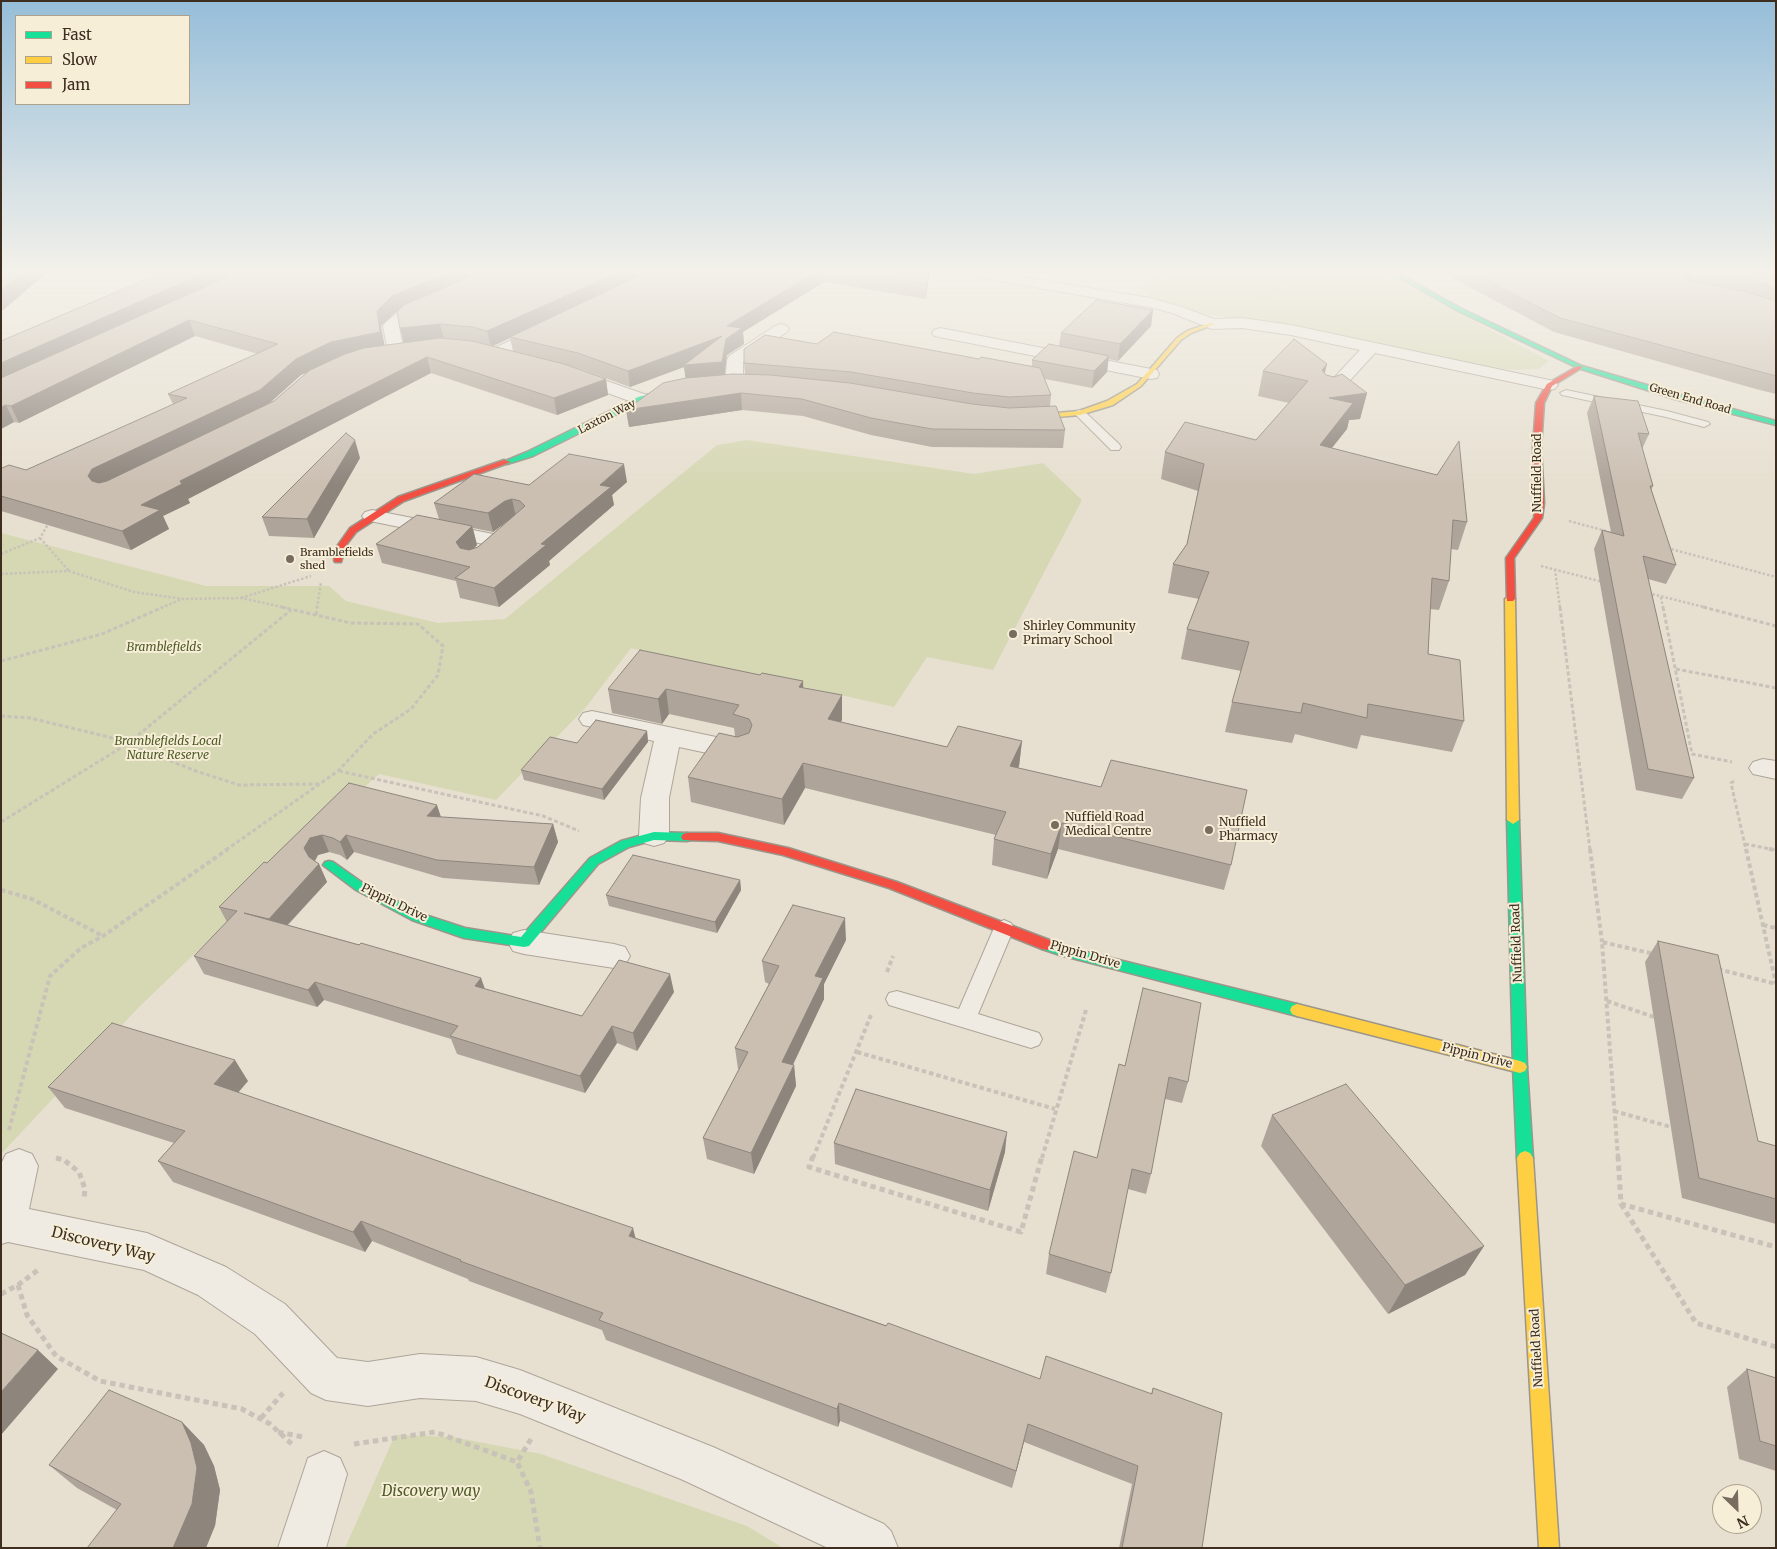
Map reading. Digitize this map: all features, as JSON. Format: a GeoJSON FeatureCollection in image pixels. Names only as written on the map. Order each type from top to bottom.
{"type":"FeatureCollection","features":[{"type":"Feature","properties":{"kind":"street"},"geometry":{"type":"LineString","coordinates":[[394,342],[396,352]]}},
{"type":"Feature","properties":{"kind":"street"},"geometry":{"type":"LineString","coordinates":[[509,342],[485,352],[520,361]]}},
{"type":"Feature","properties":{"kind":"street"},"geometry":{"type":"LineString","coordinates":[[734,384],[735,360],[761,342]]}},
{"type":"Feature","properties":{"kind":"street"},"geometry":{"type":"LineString","coordinates":[[988,342],[1151,374]]}},
{"type":"Feature","properties":{"kind":"street"},"geometry":{"type":"LineString","coordinates":[[1008,418],[1038,418],[1080,413],[1110,403],[1140,385],[1178,342]]}},
{"type":"Feature","properties":{"kind":"street"},"geometry":{"type":"LineString","coordinates":[[1353,342],[1550,385],[1580,367]]}},
{"type":"Feature","properties":{"kind":"street","name":"Green End Road"},"geometry":{"type":"LineString","coordinates":[[1528,342],[1580,367],[1678,397],[1776,423]]}},
{"type":"Feature","properties":{"kind":"street"},"geometry":{"type":"LineString","coordinates":[[1327,395],[1372,346]]}},
{"type":"Feature","properties":{"kind":"street"},"geometry":{"type":"LineString","coordinates":[[556,370],[641,399]]}},
{"type":"Feature","properties":{"kind":"street","name":"Nuffield Road"},"geometry":{"type":"LineString","coordinates":[[1549,1548],[1520,1067],[1513,809],[1510,558],[1538,518],[1537,447],[1540,404],[1550,385]]}},
{"type":"Feature","properties":{"kind":"street","name":"Laxton Way"},"geometry":{"type":"LineString","coordinates":[[338,560],[342,545],[352,530],[401,499],[530,454],[641,399],[688,388]]}},
{"type":"Feature","properties":{"kind":"street"},"geometry":{"type":"LineString","coordinates":[[372,516],[505,535],[480,555]]}},
{"type":"Feature","properties":{"kind":"street"},"geometry":{"type":"LineString","coordinates":[[592,719],[740,751]]}},
{"type":"Feature","properties":{"kind":"street"},"geometry":{"type":"LineString","coordinates":[[654,836],[655,798],[668,736]]}},
{"type":"Feature","properties":{"kind":"street","name":"Pippin Drive"},"geometry":{"type":"LineString","coordinates":[[524,942],[594,861],[608,852],[625,844],[654,836],[718,837],[784,851],[893,885],[1060,950],[1520,1067]]}},
{"type":"Feature","properties":{"kind":"street","name":"Pippin Drive"},"geometry":{"type":"LineString","coordinates":[[329,865],[360,887],[417,917],[464,933],[614,956]]}},
{"type":"Feature","properties":{"kind":"street","name":"Discovery Way"},"geometry":{"type":"LineString","coordinates":[[19,1166],[4,1224],[147,1252],[212,1281],[270,1320],[326,1378],[368,1384],[420,1376],[476,1379],[520,1392],[697,1463],[867,1541],[874,1548]]}},
{"type":"Feature","properties":{"kind":"street"},"geometry":{"type":"LineString","coordinates":[[302,1548],[325,1452]]}},
{"type":"Feature","properties":{"kind":"lane"},"geometry":{"type":"LineString","coordinates":[[1566,394],[1667,414],[1704,424]]}},
{"type":"Feature","properties":{"kind":"lane"},"geometry":{"type":"LineString","coordinates":[[1661,428],[1678,397]]}},
{"type":"Feature","properties":{"kind":"lane"},"geometry":{"type":"LineString","coordinates":[[1080,413],[1115,447]]}},
{"type":"Feature","properties":{"kind":"lane"},"geometry":{"type":"LineString","coordinates":[[965,1019],[1004,928]]}},
{"type":"Feature","properties":{"kind":"lane"},"geometry":{"type":"LineString","coordinates":[[897,999],[1031,1039]]}},
{"type":"Feature","properties":{"kind":"path"},"geometry":{"type":"LineString","coordinates":[[1539,513],[1615,534]]}},
{"type":"Feature","properties":{"kind":"path"},"geometry":{"type":"LineString","coordinates":[[1,554],[40,538],[47,526],[56,521]]}},
{"type":"Feature","properties":{"kind":"path"},"geometry":{"type":"LineString","coordinates":[[40,538],[69,571]]}},
{"type":"Feature","properties":{"kind":"path"},"geometry":{"type":"LineString","coordinates":[[1662,547],[1776,577]]}},
{"type":"Feature","properties":{"kind":"path"},"geometry":{"type":"LineString","coordinates":[[1510,558],[1612,584]]}},
{"type":"Feature","properties":{"kind":"path"},"geometry":{"type":"LineString","coordinates":[[241,598],[284,586],[322,571],[338,560]]}},
{"type":"Feature","properties":{"kind":"path"},"geometry":{"type":"LineString","coordinates":[[1555,569],[1602,942],[1620,1204],[1696,1323],[1776,1347]]}},
{"type":"Feature","properties":{"kind":"path"},"geometry":{"type":"LineString","coordinates":[[1,574],[69,571],[134,592],[183,599],[241,598],[351,623],[418,624],[443,646],[438,675],[411,709],[373,734],[338,771],[103,936],[81,948],[50,976],[5,1146],[19,1166]]}},
{"type":"Feature","properties":{"kind":"path"},"geometry":{"type":"LineString","coordinates":[[316,615],[322,571]]}},
{"type":"Feature","properties":{"kind":"path"},"geometry":{"type":"LineString","coordinates":[[1641,592],[1776,626]]}},
{"type":"Feature","properties":{"kind":"path"},"geometry":{"type":"LineString","coordinates":[[1661,597],[1692,754],[1769,769]]}},
{"type":"Feature","properties":{"kind":"path"},"geometry":{"type":"LineString","coordinates":[[1,662],[102,634],[183,599]]}},
{"type":"Feature","properties":{"kind":"path"},"geometry":{"type":"LineString","coordinates":[[1,822],[127,744],[292,610]]}},
{"type":"Feature","properties":{"kind":"path"},"geometry":{"type":"LineString","coordinates":[[1675,669],[1776,688]]}},
{"type":"Feature","properties":{"kind":"path"},"geometry":{"type":"LineString","coordinates":[[1,716],[30,718],[109,737],[196,772],[239,785],[319,784]]}},
{"type":"Feature","properties":{"kind":"path"},"geometry":{"type":"LineString","coordinates":[[1713,968],[1776,984],[1731,783],[1769,769]]}},
{"type":"Feature","properties":{"kind":"path"},"geometry":{"type":"LineString","coordinates":[[338,771],[543,816],[583,833],[608,852]]}},
{"type":"Feature","properties":{"kind":"path"},"geometry":{"type":"LineString","coordinates":[[1744,844],[1776,850]]}},
{"type":"Feature","properties":{"kind":"path"},"geometry":{"type":"LineString","coordinates":[[1,890],[32,899],[103,936]]}},
{"type":"Feature","properties":{"kind":"path"},"geometry":{"type":"LineString","coordinates":[[1763,925],[1776,928]]}},
{"type":"Feature","properties":{"kind":"path"},"geometry":{"type":"LineString","coordinates":[[1602,942],[1658,955]]}},
{"type":"Feature","properties":{"kind":"path"},"geometry":{"type":"LineString","coordinates":[[886,974],[893,956]]}},
{"type":"Feature","properties":{"kind":"path"},"geometry":{"type":"LineString","coordinates":[[1606,1001],[1654,1017]]}},
{"type":"Feature","properties":{"kind":"path"},"geometry":{"type":"LineString","coordinates":[[874,1008],[809,1167],[1021,1232],[1055,1109],[1086,1010]]}},
{"type":"Feature","properties":{"kind":"path"},"geometry":{"type":"LineString","coordinates":[[857,1052],[1055,1109]]}},
{"type":"Feature","properties":{"kind":"path"},"geometry":{"type":"LineString","coordinates":[[1614,1111],[1670,1127]]}},
{"type":"Feature","properties":{"kind":"path"},"geometry":{"type":"LineString","coordinates":[[1620,1204],[1776,1247]]}},
{"type":"Feature","properties":{"kind":"path"},"geometry":{"type":"LineString","coordinates":[[18,1285],[27,1315],[56,1356],[100,1381],[242,1409],[270,1424],[278,1432],[325,1452],[435,1432],[517,1462],[531,1492],[540,1548]]}},
{"type":"Feature","properties":{"kind":"path"},"geometry":{"type":"LineString","coordinates":[[517,1462],[554,1406]]}},
{"type":"Feature","properties":{"kind":"path"},"geometry":{"type":"LineString","coordinates":[[278,1432],[325,1452]]}},
{"type":"Feature","properties":{"kind":"green space"},"geometry":{"type":"Polygon","coordinates":[[[1372,342],[1514,342],[1549,361],[1539,369],[1491,368],[1372,342]]]}},
{"type":"Feature","properties":{"kind":"green space","name":"Bramblefields Local Nature Reserve"},"geometry":{"type":"Polygon","coordinates":[[[747,440],[974,474],[1043,463],[1082,500],[993,670],[927,657],[894,707],[631,648],[586,707],[496,800],[379,774],[138,1008],[1,1154],[1,533],[206,586],[329,586],[346,601],[438,623],[505,619],[717,445],[747,440]]]}},
{"type":"Feature","properties":{"kind":"green space","name":"Discovery way"},"geometry":{"type":"Polygon","coordinates":[[[395,1435],[453,1437],[541,1454],[747,1526],[783,1548],[345,1548],[395,1435]]]}},
{"type":"Feature","properties":{"kind":"building"},"geometry":{"type":"Polygon","coordinates":[[[1,342],[48,342],[1,363],[1,342]]]}},
{"type":"Feature","properties":{"kind":"building"},"geometry":{"type":"Polygon","coordinates":[[[81,342],[143,342],[11,406],[1,407],[1,378],[81,342]]]}},
{"type":"Feature","properties":{"kind":"building"},"geometry":{"type":"Polygon","coordinates":[[[272,342],[330,342],[296,359],[260,390],[92,469],[88,476],[92,481],[99,483],[107,481],[274,401],[310,370],[345,354],[364,348],[407,342],[477,342],[564,364],[606,379],[554,398],[427,357],[180,481],[182,484],[141,505],[160,510],[122,531],[1,496],[1,467],[9,465],[26,470],[187,398],[168,394],[278,344],[272,342]]]}},
{"type":"Feature","properties":{"kind":"building"},"geometry":{"type":"Polygon","coordinates":[[[532,342],[705,342],[628,371],[578,353],[532,342]]]}},
{"type":"Feature","properties":{"kind":"building"},"geometry":{"type":"Polygon","coordinates":[[[714,342],[725,342],[722,362],[684,365],[714,342]]]}},
{"type":"Feature","properties":{"kind":"building"},"geometry":{"type":"Polygon","coordinates":[[[754,342],[817,344],[819,342],[889,342],[1040,368],[1051,395],[1009,397],[973,393],[851,372],[744,363],[744,349],[754,342]]]}},
{"type":"Feature","properties":{"kind":"building"},"geometry":{"type":"Polygon","coordinates":[[[1291,342],[1298,342],[1327,364],[1322,370],[1326,375],[1334,377],[1342,374],[1367,393],[1329,398],[1353,403],[1320,445],[1437,475],[1459,441],[1467,522],[1453,520],[1449,581],[1432,578],[1428,654],[1460,660],[1464,721],[1368,704],[1367,718],[1303,703],[1301,713],[1232,702],[1249,642],[1187,629],[1209,572],[1173,564],[1187,544],[1204,464],[1165,452],[1185,422],[1256,440],[1308,381],[1263,371],[1291,342]]]}},
{"type":"Feature","properties":{"kind":"building"},"geometry":{"type":"Polygon","coordinates":[[[1650,342],[1776,342],[1776,376],[1650,342]]]}},
{"type":"Feature","properties":{"kind":"building"},"geometry":{"type":"Polygon","coordinates":[[[1049,344],[1109,356],[1094,371],[1032,360],[1049,344]]]}},
{"type":"Feature","properties":{"kind":"building"},"geometry":{"type":"Polygon","coordinates":[[[733,374],[770,375],[850,383],[972,404],[1009,408],[1056,406],[1065,430],[932,429],[871,418],[802,399],[741,393],[626,410],[663,383],[686,378],[733,374]]]}},
{"type":"Feature","properties":{"kind":"building"},"geometry":{"type":"Polygon","coordinates":[[[1594,396],[1638,401],[1649,434],[1638,433],[1653,486],[1650,486],[1676,565],[1643,556],[1694,778],[1648,769],[1602,530],[1624,536],[1594,396]]]}},
{"type":"Feature","properties":{"kind":"building"},"geometry":{"type":"Polygon","coordinates":[[[346,433],[355,440],[307,519],[262,517],[346,433]]]}},
{"type":"Feature","properties":{"kind":"building"},"geometry":{"type":"Polygon","coordinates":[[[569,454],[624,464],[600,485],[611,487],[541,544],[546,545],[494,588],[455,578],[470,567],[376,544],[417,515],[472,526],[456,542],[460,548],[469,550],[478,547],[525,506],[520,501],[512,499],[505,501],[488,513],[434,503],[474,474],[529,485],[569,454]]]}},
{"type":"Feature","properties":{"kind":"building"},"geometry":{"type":"Polygon","coordinates":[[[640,650],[760,675],[762,673],[803,681],[799,687],[842,695],[828,719],[947,747],[958,726],[1022,741],[1010,766],[1101,787],[1111,760],[1247,790],[1231,865],[1062,823],[1051,854],[994,839],[1006,812],[803,763],[782,799],[688,777],[719,733],[737,737],[749,733],[752,725],[749,719],[733,714],[739,705],[666,689],[658,699],[608,689],[640,650]]]}},
{"type":"Feature","properties":{"kind":"building"},"geometry":{"type":"Polygon","coordinates":[[[596,720],[647,731],[602,789],[521,770],[550,737],[577,743],[596,720]]]}},
{"type":"Feature","properties":{"kind":"building"},"geometry":{"type":"Polygon","coordinates":[[[349,783],[437,805],[427,816],[553,824],[534,867],[437,860],[346,835],[340,842],[322,835],[310,838],[304,848],[309,857],[319,864],[269,919],[244,913],[359,945],[361,943],[481,978],[475,986],[582,1016],[619,960],[670,974],[633,1033],[612,1026],[580,1076],[450,1036],[458,1026],[315,982],[308,990],[194,956],[237,911],[219,907],[264,862],[267,863],[349,783]]]}},
{"type":"Feature","properties":{"kind":"building"},"geometry":{"type":"Polygon","coordinates":[[[633,855],[740,880],[715,922],[606,895],[633,855]]]}},
{"type":"Feature","properties":{"kind":"building"},"geometry":{"type":"Polygon","coordinates":[[[793,905],[845,918],[815,976],[823,978],[782,1062],[794,1065],[751,1153],[703,1138],[748,1052],[735,1048],[779,966],[762,961],[793,905]]]}},
{"type":"Feature","properties":{"kind":"building"},"geometry":{"type":"Polygon","coordinates":[[[1658,941],[1718,955],[1758,1141],[1776,1146],[1776,1199],[1699,1178],[1658,941]]]}},
{"type":"Feature","properties":{"kind":"building"},"geometry":{"type":"Polygon","coordinates":[[[1143,988],[1201,1003],[1188,1082],[1169,1077],[1151,1174],[1132,1169],[1111,1273],[1049,1254],[1074,1151],[1097,1158],[1119,1064],[1125,1066],[1143,988]]]}},
{"type":"Feature","properties":{"kind":"building"},"geometry":{"type":"Polygon","coordinates":[[[112,1023],[235,1060],[214,1084],[633,1228],[629,1236],[886,1326],[888,1323],[1040,1379],[1046,1356],[1152,1394],[1153,1388],[1222,1413],[1202,1548],[1122,1548],[1138,1466],[1028,1424],[1016,1471],[839,1403],[837,1409],[599,1320],[603,1313],[460,1261],[361,1221],[353,1232],[158,1161],[185,1131],[48,1087],[112,1023]]]}},
{"type":"Feature","properties":{"kind":"building"},"geometry":{"type":"Polygon","coordinates":[[[1346,1084],[1484,1246],[1405,1285],[1272,1115],[1346,1084]]]}},
{"type":"Feature","properties":{"kind":"building"},"geometry":{"type":"Polygon","coordinates":[[[856,1089],[1007,1132],[990,1190],[834,1143],[856,1089]]]}},
{"type":"Feature","properties":{"kind":"building"},"geometry":{"type":"Polygon","coordinates":[[[1,1333],[38,1350],[1,1392],[1,1333]]]}},
{"type":"Feature","properties":{"kind":"building"},"geometry":{"type":"Polygon","coordinates":[[[1747,1369],[1776,1378],[1776,1446],[1760,1441],[1747,1369]]]}},
{"type":"Feature","properties":{"kind":"building"},"geometry":{"type":"Polygon","coordinates":[[[109,1390],[182,1422],[191,1443],[197,1468],[192,1504],[173,1548],[87,1548],[121,1504],[49,1465],[109,1390]]]}},
{"type":"Feature","properties":{"kind":"traffic: fast"},"geometry":{"type":"LineString","coordinates":[[1528,342],[1580,367],[1678,397],[1776,423]]}},
{"type":"Feature","properties":{"kind":"traffic: fast"},"geometry":{"type":"LineString","coordinates":[[507,462],[530,454],[641,399],[673,391]]}},
{"type":"Feature","properties":{"kind":"traffic: fast"},"geometry":{"type":"LineString","coordinates":[[1513,820],[1520,1067],[1525,1158]]}},
{"type":"Feature","properties":{"kind":"traffic: fast"},"geometry":{"type":"LineString","coordinates":[[329,865],[360,887],[417,917],[464,933],[524,942],[594,861],[625,844],[654,836],[687,837]]}},
{"type":"Feature","properties":{"kind":"traffic: fast"},"geometry":{"type":"LineString","coordinates":[[1047,945],[1060,950],[1297,1010]]}},
{"type":"Feature","properties":{"kind":"traffic: slow"},"geometry":{"type":"LineString","coordinates":[[1023,418],[1080,413],[1110,403],[1139,385],[1176,342]]}},
{"type":"Feature","properties":{"kind":"traffic: slow"},"geometry":{"type":"LineString","coordinates":[[1510,599],[1513,820]]}},
{"type":"Feature","properties":{"kind":"traffic: slow"},"geometry":{"type":"LineString","coordinates":[[1297,1010],[1520,1067]]}},
{"type":"Feature","properties":{"kind":"traffic: slow"},"geometry":{"type":"LineString","coordinates":[[1525,1158],[1549,1548]]}},
{"type":"Feature","properties":{"kind":"traffic: jam"},"geometry":{"type":"LineString","coordinates":[[1510,599],[1510,558],[1538,518],[1540,503],[1537,447],[1540,403],[1549,385],[1580,367]]}},
{"type":"Feature","properties":{"kind":"traffic: jam"},"geometry":{"type":"LineString","coordinates":[[338,560],[342,545],[353,530],[401,499],[507,462]]}},
{"type":"Feature","properties":{"kind":"traffic: jam"},"geometry":{"type":"LineString","coordinates":[[687,837],[718,837],[784,851],[893,885],[1047,945]]}},
{"type":"Feature","properties":{"kind":"place","name":"Bramblefields shed"},"geometry":{"type":"Point","coordinates":[290,559]}},
{"type":"Feature","properties":{"kind":"place","name":"Shirley Community Primary School"},"geometry":{"type":"Point","coordinates":[1013,634]}},
{"type":"Feature","properties":{"kind":"place","name":"Nuffield Road Medical Centre"},"geometry":{"type":"Point","coordinates":[1055,825]}},
{"type":"Feature","properties":{"kind":"place","name":"Nuffield Pharmacy"},"geometry":{"type":"Point","coordinates":[1209,830]}},
{"type":"Feature","properties":{"kind":"park label","name":"Bramblefields"},"geometry":{"type":"Point","coordinates":[164,648]}}]}
